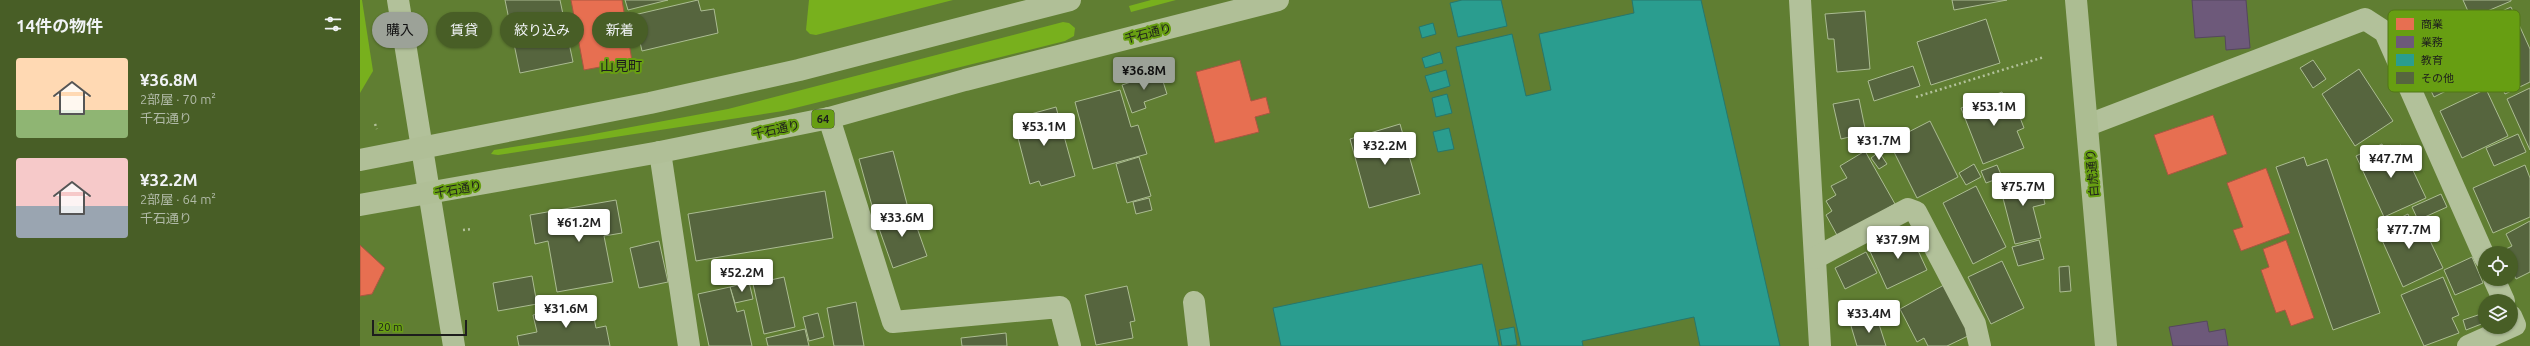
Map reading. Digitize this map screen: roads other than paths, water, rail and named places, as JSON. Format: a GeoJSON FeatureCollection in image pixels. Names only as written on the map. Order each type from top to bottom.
{"type":"FeatureCollection","features":[{"type":"Feature","properties":{"kind":"main road"},"geometry":{"type":"LineString","coordinates":[[360,160],[650,103],[814,67],[1070,0]]}},
{"type":"Feature","properties":{"kind":"main road","name":"千石通り"},"geometry":{"type":"LineString","coordinates":[[360,205],[430,194],[660,152],[829,118],[965,80],[1278,0]]}},
{"type":"Feature","properties":{"kind":"street"},"geometry":{"type":"LineString","coordinates":[[398,0],[454,346]]}},
{"type":"Feature","properties":{"kind":"street"},"geometry":{"type":"LineString","coordinates":[[1800,0],[1820,346]]}},
{"type":"Feature","properties":{"kind":"street","name":"白虎通り"},"geometry":{"type":"LineString","coordinates":[[2076,0],[2106,346]]}},
{"type":"Feature","properties":{"kind":"street"},"geometry":{"type":"LineString","coordinates":[[2088,125],[2365,20],[2385,32],[2388,39]]}},
{"type":"Feature","properties":{"kind":"street"},"geometry":{"type":"LineString","coordinates":[[2412,92],[2480,246]]}},
{"type":"Feature","properties":{"kind":"street"},"geometry":{"type":"LineString","coordinates":[[829,118],[893,322],[1060,307],[1070,346]]}},
{"type":"Feature","properties":{"kind":"street"},"geometry":{"type":"LineString","coordinates":[[660,152],[689,346]]}},
{"type":"Feature","properties":{"kind":"street"},"geometry":{"type":"LineString","coordinates":[[1815,258],[1908,209],[1916,212],[1979,332],[1980,346]]}},
{"type":"Feature","properties":{"kind":"street"},"geometry":{"type":"LineString","coordinates":[[1194,302],[1199,346]]}},
{"type":"Feature","properties":{"kind":"street"},"geometry":{"type":"LineString","coordinates":[[2468,346],[2495,334]]}},
{"type":"Feature","properties":{"kind":"district","name":"山見町"},"geometry":{"type":"Point","coordinates":[621,66]}}]}
